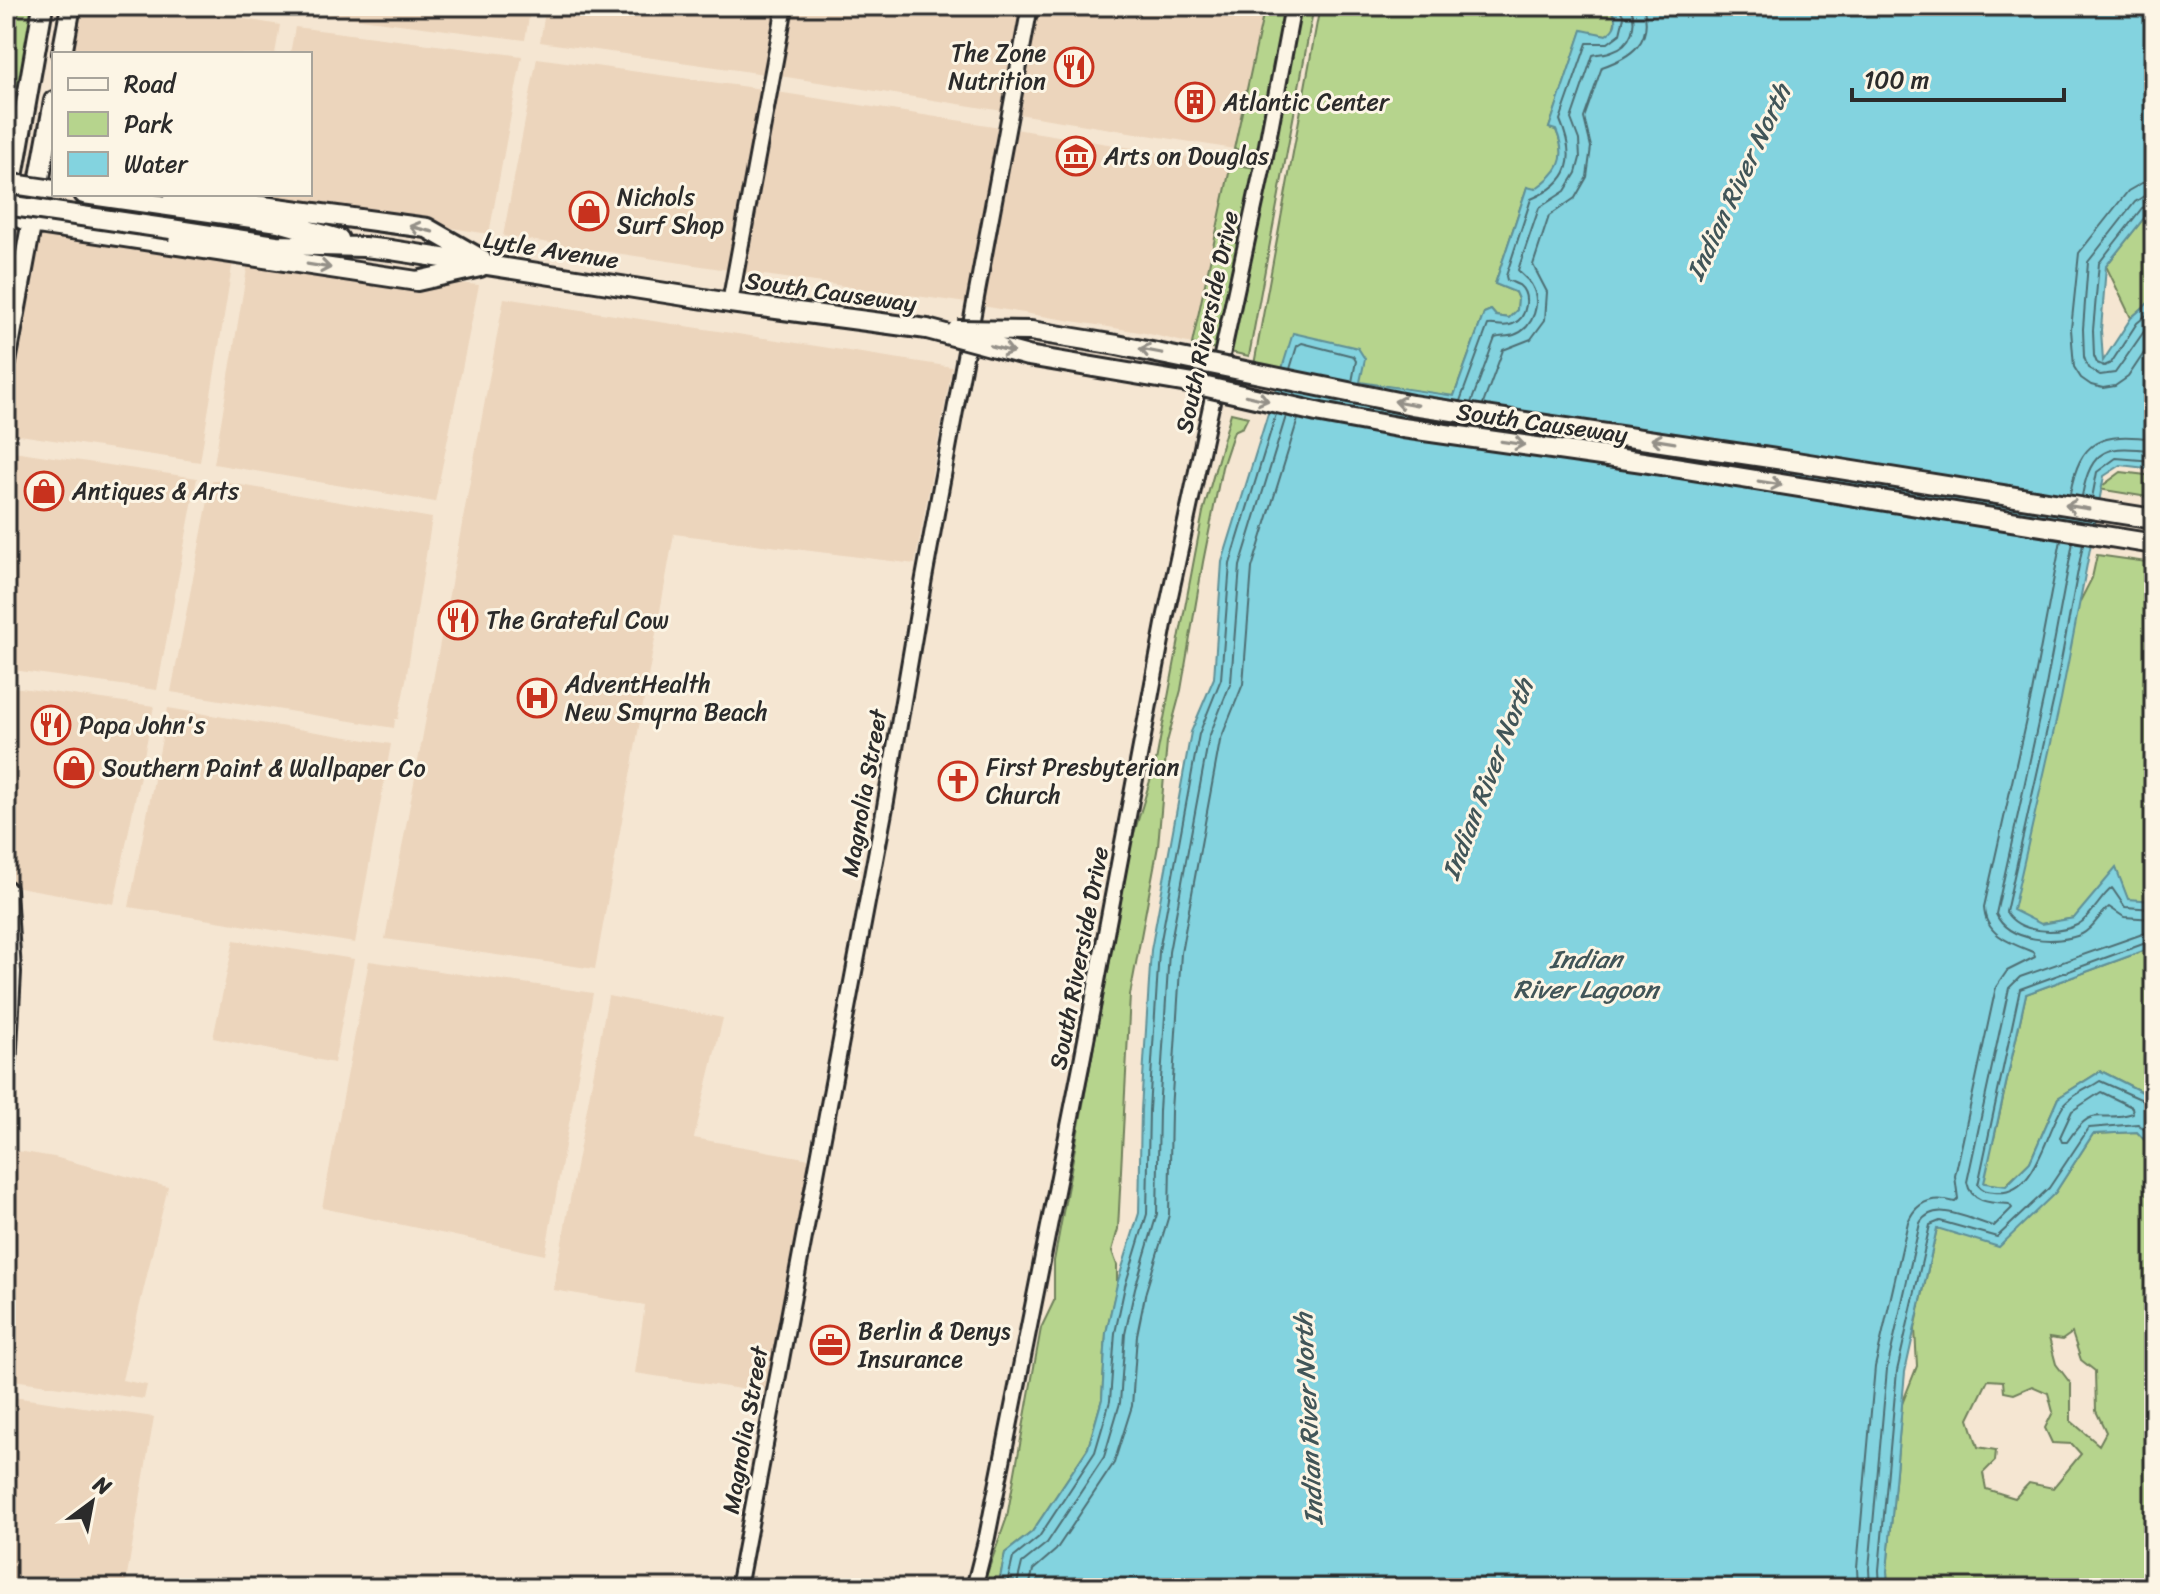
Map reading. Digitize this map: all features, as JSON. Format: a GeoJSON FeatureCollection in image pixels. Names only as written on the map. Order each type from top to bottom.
{"type":"FeatureCollection","features":[{"type":"Feature","properties":{"kind":"main road"},"geometry":{"type":"LineString","coordinates":[[7,208],[43,6]]}},
{"type":"Feature","properties":{"kind":"main road"},"geometry":{"type":"LineString","coordinates":[[62,52],[71,6]]}},
{"type":"Feature","properties":{"kind":"main road"},"geometry":{"type":"LineString","coordinates":[[6,362],[31,223],[49,186],[52,125]]}},
{"type":"Feature","properties":{"kind":"main road"},"geometry":{"type":"LineString","coordinates":[[6,183],[49,186]]}},
{"type":"Feature","properties":{"kind":"main road"},"geometry":{"type":"LineString","coordinates":[[7,208],[23,193],[49,186]]}},
{"type":"Feature","properties":{"kind":"main road","name":"Lytle Avenue"},"geometry":{"type":"LineString","coordinates":[[98,196],[279,222],[364,247]]}},
{"type":"Feature","properties":{"kind":"main road"},"geometry":{"type":"LineString","coordinates":[[189,196],[427,228],[490,264]]}},
{"type":"Feature","properties":{"kind":"main road"},"geometry":{"type":"LineString","coordinates":[[7,208],[31,223],[417,281],[490,264]]}},
{"type":"Feature","properties":{"kind":"main road","name":"Lytle Avenue"},"geometry":{"type":"LineString","coordinates":[[7,208],[276,245],[364,247],[730,303]]}},
{"type":"Feature","properties":{"kind":"main road","name":"South Causeway"},"geometry":{"type":"LineString","coordinates":[[730,303],[927,329],[1031,331],[1103,342],[1412,405],[1650,438],[2154,519]]}},
{"type":"Feature","properties":{"kind":"main road","name":"South Causeway"},"geometry":{"type":"LineString","coordinates":[[927,329],[1028,356],[1181,381],[1403,428],[1643,462],[2154,544]]}},
{"type":"Feature","properties":{"kind":"main road"},"geometry":{"type":"LineString","coordinates":[[6,890],[11,972],[6,1066]]}},
{"type":"Feature","properties":{"kind":"street"},"geometry":{"type":"LineString","coordinates":[[730,303],[785,6]]}},
{"type":"Feature","properties":{"kind":"street","name":"Magnolia Street"},"geometry":{"type":"LineString","coordinates":[[738,1588],[885,807],[924,578],[1030,6]]}},
{"type":"Feature","properties":{"kind":"street","name":"South Riverside Drive"},"geometry":{"type":"LineString","coordinates":[[974,1588],[1067,1139],[1165,619],[1264,161],[1293,6]]}},
{"type":"Feature","properties":{"kind":"shaded area"},"geometry":{"type":"Polygon","coordinates":[[[79,6],[169,6],[280,25],[275,52],[70,52],[79,6]]]}},
{"type":"Feature","properties":{"kind":"shaded area"},"geometry":{"type":"Polygon","coordinates":[[[299,6],[531,6],[525,40],[298,11],[299,6]]]}},
{"type":"Feature","properties":{"kind":"shaded area"},"geometry":{"type":"Polygon","coordinates":[[[546,6],[777,6],[765,74],[540,42],[546,6]]]}},
{"type":"Feature","properties":{"kind":"shaded area"},"geometry":{"type":"Polygon","coordinates":[[[792,6],[1023,6],[1003,111],[780,76],[792,6]]]}},
{"type":"Feature","properties":{"kind":"shaded area"},"geometry":{"type":"Polygon","coordinates":[[[1038,6],[1265,6],[1234,149],[1018,114],[1038,6]]]}},
{"type":"Feature","properties":{"kind":"shaded area"},"geometry":{"type":"Polygon","coordinates":[[[295,27],[522,56],[489,234],[263,198],[312,196],[312,52],[290,52],[295,27]]]}},
{"type":"Feature","properties":{"kind":"shaded area"},"geometry":{"type":"Polygon","coordinates":[[[537,58],[762,89],[728,270],[503,236],[537,58]]]}},
{"type":"Feature","properties":{"kind":"shaded area"},"geometry":{"type":"Polygon","coordinates":[[[777,92],[1000,127],[967,303],[743,272],[777,92]]]}},
{"type":"Feature","properties":{"kind":"shaded area"},"geometry":{"type":"Polygon","coordinates":[[[1015,129],[1231,164],[1192,344],[1145,333],[982,306],[1015,129]]]}},
{"type":"Feature","properties":{"kind":"shaded area"},"geometry":{"type":"Polygon","coordinates":[[[37,232],[233,261],[200,462],[6,433],[6,404],[37,232]]]}},
{"type":"Feature","properties":{"kind":"shaded area"},"geometry":{"type":"Polygon","coordinates":[[[248,263],[479,285],[435,502],[214,464],[248,263]]]}},
{"type":"Feature","properties":{"kind":"shaded area","name":"AdventHealth New Smyrna Beach"},"geometry":{"type":"Polygon","coordinates":[[[504,298],[952,367],[915,564],[674,534],[595,969],[385,939],[504,298]]]}},
{"type":"Feature","properties":{"kind":"shaded area"},"geometry":{"type":"Polygon","coordinates":[[[6,450],[197,478],[157,690],[6,669],[6,450]]]}},
{"type":"Feature","properties":{"kind":"shaded area"},"geometry":{"type":"Polygon","coordinates":[[[212,480],[432,518],[406,680],[394,728],[171,692],[212,480]]]}},
{"type":"Feature","properties":{"kind":"shaded area"},"geometry":{"type":"Polygon","coordinates":[[[6,686],[154,706],[114,904],[13,886],[6,828],[6,686]]]}},
{"type":"Feature","properties":{"kind":"shaded area"},"geometry":{"type":"Polygon","coordinates":[[[168,708],[391,744],[355,943],[129,907],[168,708]]]}},
{"type":"Feature","properties":{"kind":"shaded area"},"geometry":{"type":"Polygon","coordinates":[[[234,940],[354,959],[334,1063],[213,1038],[234,940]]]}},
{"type":"Feature","properties":{"kind":"shaded area"},"geometry":{"type":"Polygon","coordinates":[[[369,961],[593,993],[545,1255],[322,1208],[369,961]]]}},
{"type":"Feature","properties":{"kind":"shaded area"},"geometry":{"type":"Polygon","coordinates":[[[608,996],[723,1018],[694,1138],[810,1159],[767,1393],[635,1373],[645,1305],[553,1290],[608,996]]]}},
{"type":"Feature","properties":{"kind":"shaded area"},"geometry":{"type":"Polygon","coordinates":[[[6,1149],[54,1157],[168,1187],[122,1380],[147,1385],[144,1399],[6,1379],[6,1149]]]}},
{"type":"Feature","properties":{"kind":"shaded area"},"geometry":{"type":"Polygon","coordinates":[[[6,1396],[154,1417],[125,1588],[6,1588],[6,1396]]]}},
{"type":"Feature","properties":{"kind":"green space"},"geometry":{"type":"Polygon","coordinates":[[[6,6],[43,6],[6,179],[6,6]]]}},
{"type":"Feature","properties":{"kind":"green space"},"geometry":{"type":"Polygon","coordinates":[[[1265,6],[1286,6],[1258,152],[1234,149],[1265,6]]]}},
{"type":"Feature","properties":{"kind":"green space"},"geometry":{"type":"Polygon","coordinates":[[[1301,6],[1314,6],[1249,356],[1230,352],[1273,155],[1301,6]]]}},
{"type":"Feature","properties":{"kind":"green space"},"geometry":{"type":"Polygon","coordinates":[[[1320,6],[1602,6],[1610,9],[1616,18],[1613,31],[1606,35],[1582,31],[1549,128],[1556,130],[1562,158],[1550,178],[1535,190],[1527,187],[1495,284],[1515,292],[1517,310],[1509,318],[1496,316],[1491,310],[1484,313],[1443,426],[1251,381],[1320,6]]]}},
{"type":"Feature","properties":{"kind":"green space"},"geometry":{"type":"Polygon","coordinates":[[[1231,164],[1255,168],[1216,349],[1192,344],[1231,164]]]}},
{"type":"Feature","properties":{"kind":"green space"},"geometry":{"type":"Polygon","coordinates":[[[2154,211],[2154,298],[2131,318],[2106,266],[2148,213],[2154,211]]]}},
{"type":"Feature","properties":{"kind":"green space"},"geometry":{"type":"Polygon","coordinates":[[[1231,413],[1248,417],[1243,427],[1234,431],[1222,467],[1181,690],[1167,742],[1158,846],[1130,995],[1118,1229],[1112,1251],[1117,1265],[1117,1286],[1106,1333],[1102,1399],[1088,1448],[1032,1532],[1005,1553],[998,1588],[982,1588],[1007,1517],[1041,1328],[1054,1301],[1054,1261],[1132,840],[1156,761],[1203,512],[1231,413]]]}},
{"type":"Feature","properties":{"kind":"green space"},"geometry":{"type":"Polygon","coordinates":[[[2121,472],[2154,476],[2154,498],[2098,489],[2121,472]]]}},
{"type":"Feature","properties":{"kind":"green space"},"geometry":{"type":"Polygon","coordinates":[[[2097,555],[2154,563],[2154,901],[2128,900],[2116,869],[2075,918],[2041,924],[2022,932],[2005,892],[2073,615],[2092,578],[2097,555]]]}},
{"type":"Feature","properties":{"kind":"green space"},"geometry":{"type":"Polygon","coordinates":[[[2154,947],[2154,1098],[2101,1071],[2058,1098],[2030,1162],[2005,1186],[1984,1183],[1987,1151],[1994,1139],[2026,994],[2154,947]]]}},
{"type":"Feature","properties":{"kind":"green space"},"geometry":{"type":"Polygon","coordinates":[[[2137,1132],[2154,1150],[2154,1588],[1888,1588],[1902,1404],[1917,1366],[1915,1329],[1937,1228],[2055,1193],[2093,1134],[2137,1132]],[[2072,1333],[2062,1340],[2049,1338],[2056,1364],[2071,1384],[2071,1421],[2099,1445],[2106,1432],[2096,1411],[2095,1371],[2081,1360],[2072,1333]],[[1988,1380],[1969,1419],[1978,1447],[1996,1450],[1995,1461],[1983,1473],[1986,1489],[2015,1498],[2029,1483],[2053,1488],[2081,1454],[2072,1444],[2052,1443],[2045,1428],[2053,1412],[2048,1393],[2032,1386],[2014,1394],[2004,1392],[2003,1381],[1988,1380]]]}},
{"type":"Feature","properties":{"kind":"water","name":"Indian River Lagoon"},"geometry":{"type":"Polygon","coordinates":[[[1602,6],[2154,6],[2154,211],[2148,213],[2106,266],[2101,330],[2103,361],[2131,318],[2154,298],[2154,469],[2121,465],[2104,476],[2061,699],[2013,910],[2041,924],[2074,918],[2116,868],[2128,899],[2154,901],[2154,947],[2026,994],[1984,1183],[2006,1186],[2030,1162],[2058,1098],[2101,1071],[2154,1098],[2154,1150],[2137,1132],[2093,1134],[2055,1193],[1999,1247],[1937,1228],[1905,1372],[1888,1588],[998,1588],[1005,1553],[1032,1532],[1088,1448],[1102,1399],[1106,1333],[1139,1213],[1141,1110],[1151,950],[1191,732],[1214,678],[1222,562],[1293,333],[1358,348],[1365,359],[1360,382],[1454,396],[1484,313],[1491,310],[1496,316],[1509,318],[1517,310],[1515,292],[1495,284],[1527,187],[1535,189],[1559,165],[1560,140],[1556,130],[1549,128],[1582,30],[1606,35],[1615,26],[1613,13],[1602,6]]]}},
{"type":"Feature","properties":{"kind":"place","name":"The Zone Nutrition"},"geometry":{"type":"Point","coordinates":[1074,67]}},
{"type":"Feature","properties":{"kind":"place","name":"Atlantic Center"},"geometry":{"type":"Point","coordinates":[1195,102]}},
{"type":"Feature","properties":{"kind":"place","name":"Arts on Douglas"},"geometry":{"type":"Point","coordinates":[1076,156]}},
{"type":"Feature","properties":{"kind":"place","name":"Nichols Surf Shop"},"geometry":{"type":"Point","coordinates":[589,211]}},
{"type":"Feature","properties":{"kind":"place","name":"Antiques & Arts"},"geometry":{"type":"Point","coordinates":[44,491]}},
{"type":"Feature","properties":{"kind":"place","name":"The Grateful Cow"},"geometry":{"type":"Point","coordinates":[458,620]}},
{"type":"Feature","properties":{"kind":"place","name":"AdventHealth New Smyrna Beach"},"geometry":{"type":"Point","coordinates":[537,698]}},
{"type":"Feature","properties":{"kind":"place","name":"Papa John's"},"geometry":{"type":"Point","coordinates":[51,725]}},
{"type":"Feature","properties":{"kind":"place","name":"Southern Paint & Wallpaper Co"},"geometry":{"type":"Point","coordinates":[74,768]}},
{"type":"Feature","properties":{"kind":"place","name":"First Presbyterian Church"},"geometry":{"type":"Point","coordinates":[958,781]}},
{"type":"Feature","properties":{"kind":"place","name":"Berlin & Denys Insurance"},"geometry":{"type":"Point","coordinates":[830,1345]}},
{"type":"Feature","properties":{"kind":"water label","name":"Indian River North"},"geometry":{"type":"Point","coordinates":[1738,182]}},
{"type":"Feature","properties":{"kind":"water label","name":"Indian River North"},"geometry":{"type":"Point","coordinates":[1487,779]}},
{"type":"Feature","properties":{"kind":"water label","name":"Indian River North"},"geometry":{"type":"Point","coordinates":[1308,1419]}}]}
